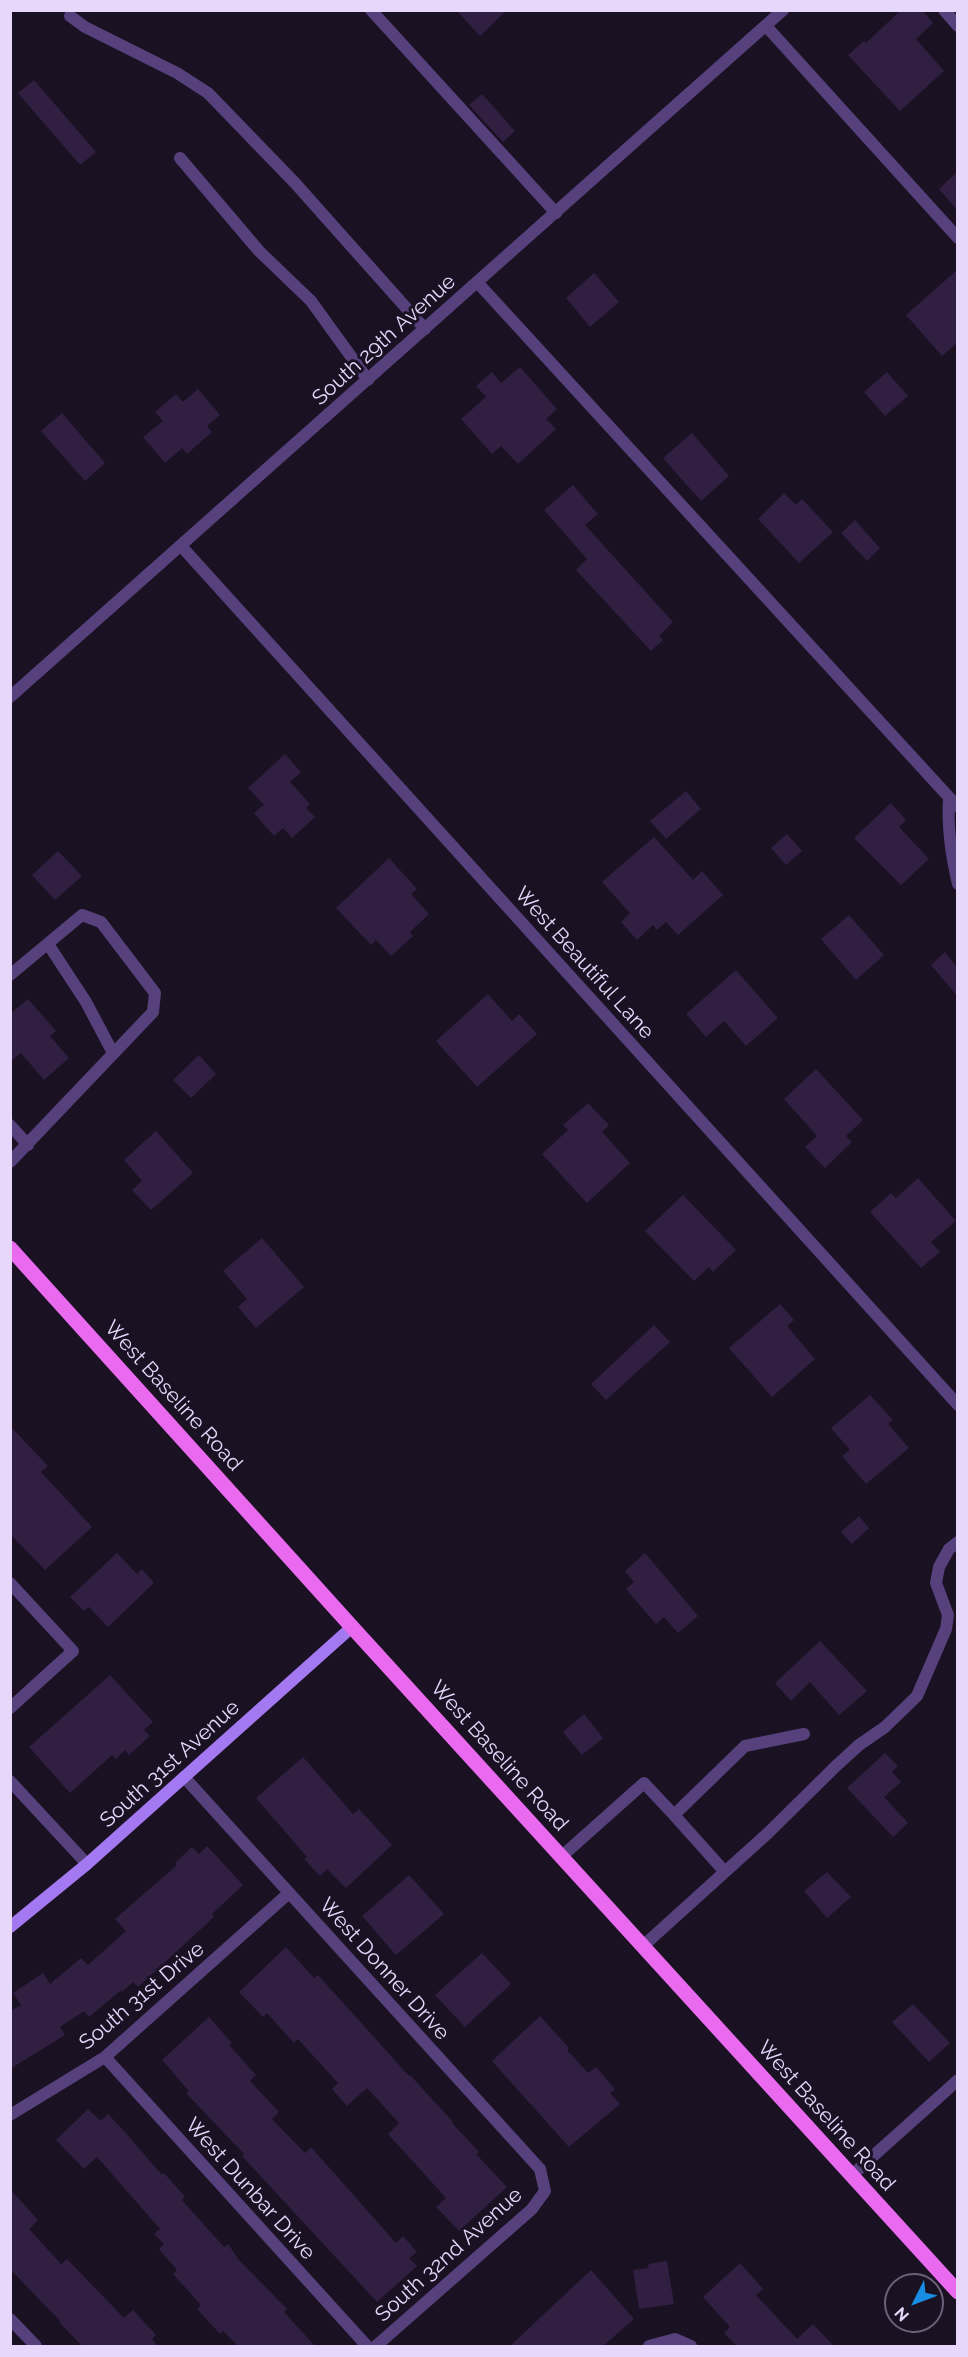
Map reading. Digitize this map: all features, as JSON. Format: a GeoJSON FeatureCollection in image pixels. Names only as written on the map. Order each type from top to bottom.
{"type":"FeatureCollection","features":[{"type":"Feature","properties":{"kind":"main road","name":"West Baseline Road"},"geometry":{"type":"LineString","coordinates":[[10,1248],[957,2292]]}},
{"type":"Feature","properties":{"kind":"street"},"geometry":{"type":"LineString","coordinates":[[371,10],[556,213]]}},
{"type":"Feature","properties":{"kind":"street","name":"South 29th Avenue"},"geometry":{"type":"LineString","coordinates":[[10,698],[783,10]]}},
{"type":"Feature","properties":{"kind":"street"},"geometry":{"type":"LineString","coordinates":[[944,10],[957,26]]}},
{"type":"Feature","properties":{"kind":"street"},"geometry":{"type":"LineString","coordinates":[[70,16],[85,27],[177,73],[208,93],[295,183],[424,329]]}},
{"type":"Feature","properties":{"kind":"street"},"geometry":{"type":"LineString","coordinates":[[766,26],[957,238]]}},
{"type":"Feature","properties":{"kind":"street"},"geometry":{"type":"LineString","coordinates":[[180,158],[258,251],[311,301],[368,380]]}},
{"type":"Feature","properties":{"kind":"street"},"geometry":{"type":"LineString","coordinates":[[477,282],[953,803],[947,823],[949,848],[957,884]]}},
{"type":"Feature","properties":{"kind":"street","name":"West Beautiful Lane"},"geometry":{"type":"LineString","coordinates":[[182,547],[957,1405]]}},
{"type":"Feature","properties":{"kind":"street"},"geometry":{"type":"LineString","coordinates":[[10,975],[82,915],[101,922],[155,993],[153,1012],[10,1162]]}},
{"type":"Feature","properties":{"kind":"street"},"geometry":{"type":"LineString","coordinates":[[48,944],[86,1002],[113,1053]]}},
{"type":"Feature","properties":{"kind":"street"},"geometry":{"type":"LineString","coordinates":[[10,1125],[28,1145]]}},
{"type":"Feature","properties":{"kind":"street"},"geometry":{"type":"LineString","coordinates":[[643,1946],[768,1833],[844,1759],[885,1727],[917,1696],[946,1629],[948,1615],[936,1583],[939,1567],[949,1549],[957,1542]]}},
{"type":"Feature","properties":{"kind":"street"},"geometry":{"type":"LineString","coordinates":[[10,1583],[73,1651],[10,1708]]}},
{"type":"Feature","properties":{"kind":"street","name":"South 31st Avenue"},"geometry":{"type":"LineString","coordinates":[[10,1927],[87,1864],[352,1627]]}},
{"type":"Feature","properties":{"kind":"street"},"geometry":{"type":"LineString","coordinates":[[674,1815],[745,1746],[804,1734]]}},
{"type":"Feature","properties":{"kind":"street","name":"West Donner Drive"},"geometry":{"type":"LineString","coordinates":[[184,1778],[540,2169],[545,2192]]}},
{"type":"Feature","properties":{"kind":"street"},"geometry":{"type":"LineString","coordinates":[[10,1781],[87,1864]]}},
{"type":"Feature","properties":{"kind":"street"},"geometry":{"type":"LineString","coordinates":[[561,1856],[644,1783],[726,1872]]}},
{"type":"Feature","properties":{"kind":"street","name":"South 31st Drive"},"geometry":{"type":"LineString","coordinates":[[10,2115],[105,2057],[290,1893]]}},
{"type":"Feature","properties":{"kind":"street","name":"West Dunbar Drive"},"geometry":{"type":"LineString","coordinates":[[105,2057],[366,2346]]}},
{"type":"Feature","properties":{"kind":"street"},"geometry":{"type":"LineString","coordinates":[[852,2175],[957,2079]]}},
{"type":"Feature","properties":{"kind":"street","name":"South 32nd Avenue"},"geometry":{"type":"LineString","coordinates":[[376,2346],[532,2209],[545,2192]]}},
{"type":"Feature","properties":{"kind":"street"},"geometry":{"type":"LineString","coordinates":[[10,2319],[36,2346]]}},
{"type":"Feature","properties":{"kind":"street"},"geometry":{"type":"LineString","coordinates":[[650,2346],[675,2338],[691,2346]]}},
{"type":"Feature","properties":{"kind":"building"},"geometry":{"type":"Polygon","coordinates":[[[456,10],[507,10],[480,36],[456,10]]]}},
{"type":"Feature","properties":{"kind":"building"},"geometry":{"type":"Polygon","coordinates":[[[901,10],[922,10],[933,23],[916,39],[944,71],[900,111],[848,55],[864,41],[866,43],[901,10]]]}},
{"type":"Feature","properties":{"kind":"building"},"geometry":{"type":"Polygon","coordinates":[[[34,80],[96,152],[80,165],[18,93],[34,80]]]}},
{"type":"Feature","properties":{"kind":"building"},"geometry":{"type":"Polygon","coordinates":[[[482,94],[515,131],[503,142],[469,105],[482,94]]]}},
{"type":"Feature","properties":{"kind":"building"},"geometry":{"type":"Polygon","coordinates":[[[957,172],[957,210],[939,189],[957,172]]]}},
{"type":"Feature","properties":{"kind":"building"},"geometry":{"type":"Polygon","coordinates":[[[957,270],[957,343],[942,356],[906,315],[957,270]]]}},
{"type":"Feature","properties":{"kind":"building"},"geometry":{"type":"Polygon","coordinates":[[[594,273],[619,302],[590,327],[566,298],[594,273]]]}},
{"type":"Feature","properties":{"kind":"building"},"geometry":{"type":"Polygon","coordinates":[[[520,367],[557,409],[546,419],[556,429],[518,464],[501,446],[492,454],[461,419],[486,397],[476,386],[492,372],[501,383],[520,367]]]}},
{"type":"Feature","properties":{"kind":"building"},"geometry":{"type":"Polygon","coordinates":[[[887,372],[908,396],[885,416],[864,392],[887,372]]]}},
{"type":"Feature","properties":{"kind":"building"},"geometry":{"type":"Polygon","coordinates":[[[198,389],[220,415],[207,426],[212,432],[187,454],[182,448],[165,463],[143,437],[163,421],[155,412],[176,394],[183,402],[198,389]]]}},
{"type":"Feature","properties":{"kind":"building"},"geometry":{"type":"Polygon","coordinates":[[[62,413],[105,463],[85,481],[41,431],[62,413]]]}},
{"type":"Feature","properties":{"kind":"building"},"geometry":{"type":"Polygon","coordinates":[[[692,433],[729,476],[701,501],[663,458],[692,433]]]}},
{"type":"Feature","properties":{"kind":"building"},"geometry":{"type":"Polygon","coordinates":[[[573,485],[598,514],[585,525],[673,622],[659,636],[663,640],[651,651],[576,570],[587,559],[544,510],[573,485]]]}},
{"type":"Feature","properties":{"kind":"building"},"geometry":{"type":"Polygon","coordinates":[[[784,493],[796,505],[802,499],[833,532],[799,563],[758,519],[784,493]]]}},
{"type":"Feature","properties":{"kind":"building"},"geometry":{"type":"Polygon","coordinates":[[[855,520],[880,548],[867,561],[841,533],[855,520]]]}},
{"type":"Feature","properties":{"kind":"building"},"geometry":{"type":"Polygon","coordinates":[[[285,754],[301,772],[290,782],[310,804],[306,808],[315,817],[292,838],[283,828],[274,836],[254,813],[264,805],[248,788],[285,754]]]}},
{"type":"Feature","properties":{"kind":"building"},"geometry":{"type":"Polygon","coordinates":[[[686,791],[701,809],[666,839],[650,821],[686,791]]]}},
{"type":"Feature","properties":{"kind":"building"},"geometry":{"type":"Polygon","coordinates":[[[891,803],[906,820],[899,827],[929,859],[901,885],[854,838],[891,803]]]}},
{"type":"Feature","properties":{"kind":"building"},"geometry":{"type":"Polygon","coordinates":[[[787,834],[802,851],[786,865],[771,848],[787,834]]]}},
{"type":"Feature","properties":{"kind":"building"},"geometry":{"type":"Polygon","coordinates":[[[654,837],[693,880],[702,871],[723,895],[678,935],[666,922],[657,930],[653,925],[637,940],[621,922],[630,913],[602,882],[654,837]]]}},
{"type":"Feature","properties":{"kind":"building"},"geometry":{"type":"Polygon","coordinates":[[[58,851],[82,876],[55,900],[32,875],[58,851]]]}},
{"type":"Feature","properties":{"kind":"building"},"geometry":{"type":"Polygon","coordinates":[[[389,858],[417,889],[411,894],[429,914],[410,932],[413,936],[391,956],[376,940],[371,945],[336,908],[389,858]]]}},
{"type":"Feature","properties":{"kind":"building"},"geometry":{"type":"Polygon","coordinates":[[[849,915],[884,955],[856,980],[821,939],[849,915]]]}},
{"type":"Feature","properties":{"kind":"building"},"geometry":{"type":"Polygon","coordinates":[[[945,952],[957,967],[957,996],[931,965],[945,952]]]}},
{"type":"Feature","properties":{"kind":"building"},"geometry":{"type":"Polygon","coordinates":[[[736,970],[778,1018],[746,1046],[724,1021],[706,1037],[686,1014],[736,970]]]}},
{"type":"Feature","properties":{"kind":"building"},"geometry":{"type":"Polygon","coordinates":[[[488,994],[512,1021],[519,1014],[537,1034],[477,1087],[436,1041],[488,994]]]}},
{"type":"Feature","properties":{"kind":"building"},"geometry":{"type":"Polygon","coordinates":[[[28,999],[56,1031],[50,1036],[69,1058],[44,1080],[21,1053],[10,1062],[10,1014],[28,999]]]}},
{"type":"Feature","properties":{"kind":"building"},"geometry":{"type":"Polygon","coordinates":[[[199,1055],[216,1074],[191,1098],[173,1080],[199,1055]]]}},
{"type":"Feature","properties":{"kind":"building"},"geometry":{"type":"Polygon","coordinates":[[[816,1069],[863,1120],[846,1136],[852,1142],[825,1168],[805,1147],[817,1136],[784,1099],[816,1069]]]}},
{"type":"Feature","properties":{"kind":"building"},"geometry":{"type":"Polygon","coordinates":[[[588,1103],[609,1125],[602,1132],[630,1163],[587,1203],[542,1154],[568,1130],[563,1125],[588,1103]]]}},
{"type":"Feature","properties":{"kind":"building"},"geometry":{"type":"Polygon","coordinates":[[[156,1131],[193,1173],[151,1210],[132,1190],[142,1181],[124,1160],[156,1131]]]}},
{"type":"Feature","properties":{"kind":"building"},"geometry":{"type":"Polygon","coordinates":[[[918,1178],[956,1221],[931,1242],[940,1252],[921,1268],[870,1212],[891,1193],[896,1198],[918,1178]]]}},
{"type":"Feature","properties":{"kind":"building"},"geometry":{"type":"Polygon","coordinates":[[[683,1195],[736,1250],[713,1272],[709,1267],[694,1281],[645,1231],[683,1195]]]}},
{"type":"Feature","properties":{"kind":"building"},"geometry":{"type":"Polygon","coordinates":[[[262,1238],[304,1287],[256,1328],[238,1307],[247,1299],[223,1271],[262,1238]]]}},
{"type":"Feature","properties":{"kind":"building"},"geometry":{"type":"Polygon","coordinates":[[[780,1304],[794,1320],[787,1326],[815,1359],[772,1397],[729,1348],[780,1304]]]}},
{"type":"Feature","properties":{"kind":"building"},"geometry":{"type":"Polygon","coordinates":[[[654,1325],[670,1342],[606,1400],[591,1384],[654,1325]]]}},
{"type":"Feature","properties":{"kind":"building"},"geometry":{"type":"Polygon","coordinates":[[[870,1395],[893,1420],[888,1424],[909,1448],[866,1484],[842,1456],[850,1450],[831,1428],[870,1395]]]}},
{"type":"Feature","properties":{"kind":"building"},"geometry":{"type":"Polygon","coordinates":[[[10,1426],[48,1466],[41,1472],[92,1527],[45,1570],[10,1534],[10,1426]]]}},
{"type":"Feature","properties":{"kind":"building"},"geometry":{"type":"Polygon","coordinates":[[[859,1516],[869,1528],[852,1544],[841,1532],[859,1516]]]}},
{"type":"Feature","properties":{"kind":"building"},"geometry":{"type":"Polygon","coordinates":[[[117,1553],[137,1574],[142,1569],[154,1583],[108,1627],[89,1607],[84,1611],[70,1597],[117,1553]]]}},
{"type":"Feature","properties":{"kind":"building"},"geometry":{"type":"Polygon","coordinates":[[[645,1553],[698,1616],[678,1633],[664,1617],[656,1624],[626,1589],[634,1582],[625,1571],[645,1553]]]}},
{"type":"Feature","properties":{"kind":"building"},"geometry":{"type":"Polygon","coordinates":[[[820,1641],[867,1691],[839,1715],[810,1682],[791,1701],[775,1683],[820,1641]]]}},
{"type":"Feature","properties":{"kind":"building"},"geometry":{"type":"Polygon","coordinates":[[[110,1675],[153,1722],[144,1730],[150,1736],[129,1755],[125,1750],[116,1759],[112,1755],[70,1793],[29,1747],[110,1675]]]}},
{"type":"Feature","properties":{"kind":"building"},"geometry":{"type":"Polygon","coordinates":[[[584,1714],[603,1738],[582,1755],[563,1732],[584,1714]]]}},
{"type":"Feature","properties":{"kind":"building"},"geometry":{"type":"Polygon","coordinates":[[[885,1753],[898,1766],[892,1772],[901,1782],[884,1797],[908,1823],[893,1837],[847,1788],[885,1753]]]}},
{"type":"Feature","properties":{"kind":"building"},"geometry":{"type":"Polygon","coordinates":[[[303,1757],[353,1814],[359,1809],[392,1845],[346,1888],[327,1869],[320,1876],[304,1859],[307,1857],[256,1798],[303,1757]]]}},
{"type":"Feature","properties":{"kind":"building"},"geometry":{"type":"Polygon","coordinates":[[[207,1846],[243,1885],[212,1914],[214,1917],[138,1987],[133,1982],[89,2017],[84,2011],[60,2027],[65,2035],[10,2069],[10,2011],[21,2005],[13,1993],[43,1973],[50,1984],[81,1958],[88,1965],[126,1931],[115,1919],[177,1865],[175,1863],[192,1847],[199,1854],[207,1846]]]}},
{"type":"Feature","properties":{"kind":"building"},"geometry":{"type":"Polygon","coordinates":[[[827,1872],[851,1897],[827,1918],[804,1891],[827,1872]]]}},
{"type":"Feature","properties":{"kind":"building"},"geometry":{"type":"Polygon","coordinates":[[[409,1875],[444,1914],[396,1955],[362,1916],[409,1875]]]}},
{"type":"Feature","properties":{"kind":"building"},"geometry":{"type":"Polygon","coordinates":[[[286,1947],[314,1978],[318,1975],[453,2122],[479,2152],[476,2154],[507,2187],[459,2231],[436,2207],[446,2198],[388,2134],[399,2123],[367,2088],[347,2106],[332,2089],[338,2083],[298,2039],[294,2043],[267,2013],[263,2017],[239,1992],[286,1947]]]}},
{"type":"Feature","properties":{"kind":"building"},"geometry":{"type":"Polygon","coordinates":[[[482,1953],[511,1984],[465,2027],[435,1995],[482,1953]]]}},
{"type":"Feature","properties":{"kind":"building"},"geometry":{"type":"Polygon","coordinates":[[[913,2004],[950,2043],[929,2062],[892,2022],[913,2004]]]}},
{"type":"Feature","properties":{"kind":"building"},"geometry":{"type":"Polygon","coordinates":[[[540,2016],[588,2073],[596,2067],[615,2089],[610,2093],[620,2104],[569,2147],[492,2061],[540,2016]]]}},
{"type":"Feature","properties":{"kind":"building"},"geometry":{"type":"Polygon","coordinates":[[[209,2017],[232,2043],[229,2045],[256,2075],[250,2081],[279,2112],[272,2119],[305,2153],[311,2147],[396,2243],[403,2236],[417,2252],[409,2258],[417,2266],[377,2302],[186,2093],[189,2091],[162,2060],[209,2017]]]}},
{"type":"Feature","properties":{"kind":"building"},"geometry":{"type":"Polygon","coordinates":[[[88,2109],[101,2121],[108,2114],[162,2175],[164,2173],[185,2197],[182,2200],[224,2247],[228,2244],[239,2260],[287,2309],[284,2312],[315,2346],[238,2346],[223,2331],[220,2334],[197,2309],[201,2305],[173,2274],[177,2270],[159,2249],[164,2244],[154,2234],[160,2229],[97,2157],[84,2169],[56,2140],[88,2109]]]}},
{"type":"Feature","properties":{"kind":"building"},"geometry":{"type":"Polygon","coordinates":[[[10,2189],[38,2220],[29,2229],[61,2264],[67,2259],[124,2318],[133,2310],[156,2335],[152,2339],[158,2346],[82,2346],[59,2322],[10,2269],[10,2189]]]}},
{"type":"Feature","properties":{"kind":"building"},"geometry":{"type":"Polygon","coordinates":[[[667,2261],[674,2304],[639,2309],[633,2270],[649,2268],[648,2264],[667,2261]]]}},
{"type":"Feature","properties":{"kind":"building"},"geometry":{"type":"Polygon","coordinates":[[[740,2263],[763,2289],[756,2295],[797,2339],[813,2324],[834,2346],[737,2346],[724,2333],[730,2327],[703,2297],[740,2263]]]}},
{"type":"Feature","properties":{"kind":"building"},"geometry":{"type":"Polygon","coordinates":[[[591,2270],[634,2319],[603,2346],[510,2346],[591,2270]]]}}]}
